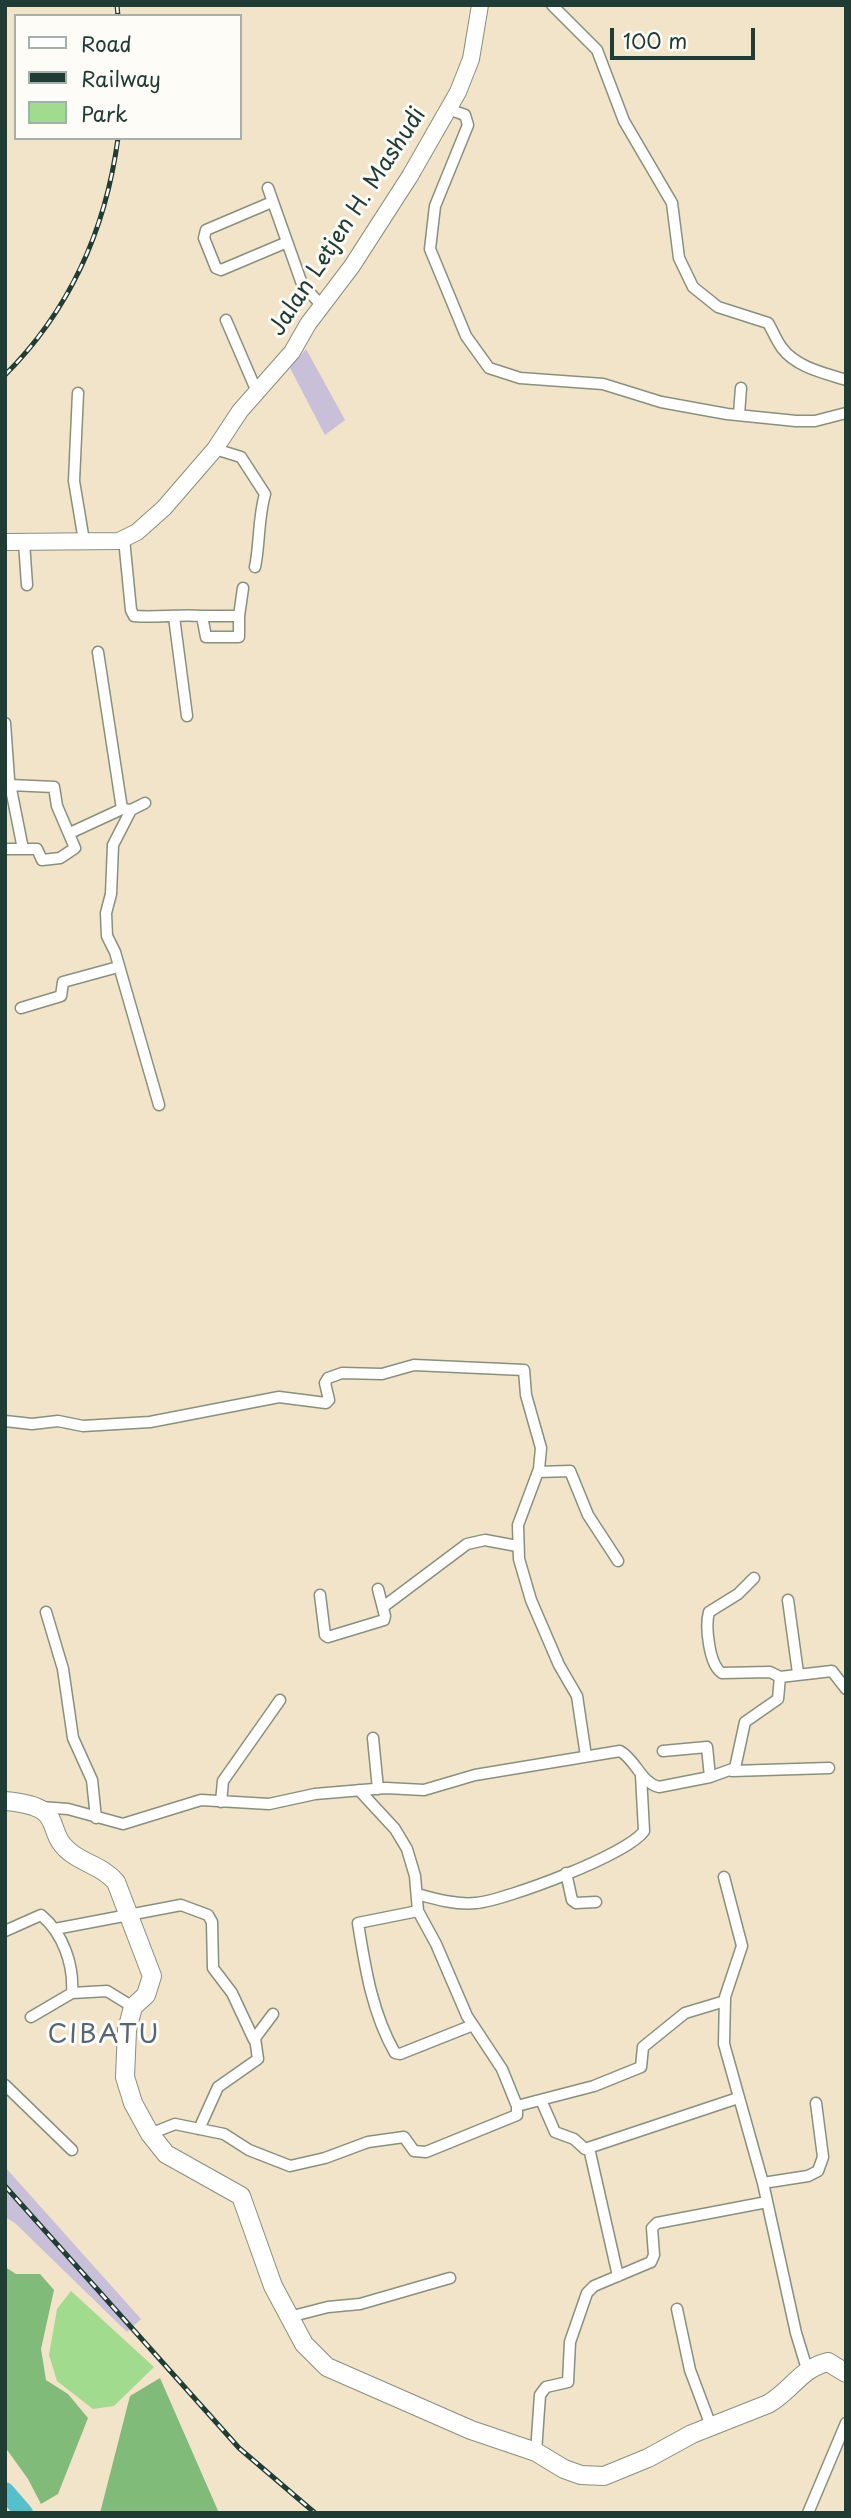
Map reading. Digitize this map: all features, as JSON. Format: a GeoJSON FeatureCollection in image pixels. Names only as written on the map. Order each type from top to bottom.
{"type":"FeatureCollection","features":[{"type":"Feature","properties":{"kind":"main road","name":"Jalan Letjen H. Mashudi"},"geometry":{"type":"LineString","coordinates":[[124,539],[164,508],[215,449],[257,392],[292,352],[359,256],[448,109],[468,70],[480,5]]}},
{"type":"Feature","properties":{"kind":"main road"},"geometry":{"type":"LineString","coordinates":[[5,542],[124,539]]}},
{"type":"Feature","properties":{"kind":"main road"},"geometry":{"type":"LineString","coordinates":[[5,1801],[40,1807],[47,1812],[65,1848],[108,1872],[116,1882],[152,1976],[146,1995],[133,2007],[127,2031],[125,2077],[133,2103],[150,2134],[166,2154],[241,2196],[273,2286],[289,2317],[316,2357],[348,2379],[403,2398],[471,2430],[536,2452],[581,2475],[604,2476],[648,2458],[710,2426],[780,2397],[807,2368],[828,2362],[846,2373]]}},
{"type":"Feature","properties":{"kind":"street"},"geometry":{"type":"LineString","coordinates":[[552,5],[597,50],[624,121],[672,203],[680,258],[693,287],[718,307],[768,323],[779,345],[792,358],[816,371],[846,380]]}},
{"type":"Feature","properties":{"kind":"street"},"geometry":{"type":"LineString","coordinates":[[448,109],[465,115],[468,125],[435,206],[430,249],[466,336],[479,358],[496,371],[520,378],[603,384],[687,408],[815,421],[846,413]]}},
{"type":"Feature","properties":{"kind":"street"},"geometry":{"type":"LineString","coordinates":[[268,188],[285,243],[302,284],[322,306]]}},
{"type":"Feature","properties":{"kind":"street"},"geometry":{"type":"LineString","coordinates":[[272,202],[206,230],[204,238],[216,268],[221,270],[285,243]]}},
{"type":"Feature","properties":{"kind":"street"},"geometry":{"type":"LineString","coordinates":[[226,320],[257,392]]}},
{"type":"Feature","properties":{"kind":"street"},"geometry":{"type":"LineString","coordinates":[[739,414],[741,388]]}},
{"type":"Feature","properties":{"kind":"street"},"geometry":{"type":"LineString","coordinates":[[78,393],[74,481],[84,541]]}},
{"type":"Feature","properties":{"kind":"street"},"geometry":{"type":"LineString","coordinates":[[215,449],[241,457],[265,494],[260,512],[260,545],[255,567]]}},
{"type":"Feature","properties":{"kind":"street"},"geometry":{"type":"LineString","coordinates":[[124,539],[131,610],[134,616],[162,619],[239,616]]}},
{"type":"Feature","properties":{"kind":"street"},"geometry":{"type":"LineString","coordinates":[[24,542],[27,585]]}},
{"type":"Feature","properties":{"kind":"street"},"geometry":{"type":"LineString","coordinates":[[202,616],[206,637],[239,637],[243,588]]}},
{"type":"Feature","properties":{"kind":"street"},"geometry":{"type":"LineString","coordinates":[[174,617],[187,716]]}},
{"type":"Feature","properties":{"kind":"street"},"geometry":{"type":"LineString","coordinates":[[98,652],[127,809],[113,845],[111,894],[106,913],[107,936],[159,1105]]}},
{"type":"Feature","properties":{"kind":"street"},"geometry":{"type":"LineString","coordinates":[[5,723],[10,811],[23,849]]}},
{"type":"Feature","properties":{"kind":"street"},"geometry":{"type":"LineString","coordinates":[[5,849],[37,849],[42,860],[60,858],[75,848],[57,806],[54,787],[8,781]]}},
{"type":"Feature","properties":{"kind":"street"},"geometry":{"type":"LineString","coordinates":[[70,833],[145,803]]}},
{"type":"Feature","properties":{"kind":"street"},"geometry":{"type":"LineString","coordinates":[[21,1008],[61,996],[63,982],[118,967]]}},
{"type":"Feature","properties":{"kind":"street"},"geometry":{"type":"LineString","coordinates":[[5,1421],[32,1424],[58,1421],[83,1426],[150,1422],[279,1397],[326,1403],[329,1400],[325,1383],[328,1378],[348,1372],[382,1374],[414,1366],[524,1370],[526,1395],[540,1441],[538,1472],[521,1514],[517,1545],[531,1600],[559,1665],[577,1696],[586,1756]]}},
{"type":"Feature","properties":{"kind":"street"},"geometry":{"type":"LineString","coordinates":[[538,1472],[570,1471],[588,1515],[618,1561]]}},
{"type":"Feature","properties":{"kind":"street"},"geometry":{"type":"LineString","coordinates":[[383,1607],[467,1544],[485,1540],[517,1545]]}},
{"type":"Feature","properties":{"kind":"street"},"geometry":{"type":"LineString","coordinates":[[754,1578],[738,1594],[709,1612],[707,1620],[714,1664],[722,1673],[770,1672],[780,1677],[832,1671],[846,1689]]}},
{"type":"Feature","properties":{"kind":"street"},"geometry":{"type":"LineString","coordinates":[[320,1595],[326,1637],[384,1620],[378,1589]]}},
{"type":"Feature","properties":{"kind":"street"},"geometry":{"type":"LineString","coordinates":[[789,1601],[798,1673]]}},
{"type":"Feature","properties":{"kind":"street"},"geometry":{"type":"LineString","coordinates":[[46,1612],[63,1669],[73,1738],[92,1780],[96,1818]]}},
{"type":"Feature","properties":{"kind":"street"},"geometry":{"type":"LineString","coordinates":[[732,1771],[739,1762],[745,1722],[778,1699],[780,1677]]}},
{"type":"Feature","properties":{"kind":"street"},"geometry":{"type":"LineString","coordinates":[[221,1802],[223,1781],[280,1700]]}},
{"type":"Feature","properties":{"kind":"street"},"geometry":{"type":"LineString","coordinates":[[373,1738],[378,1789]]}},
{"type":"Feature","properties":{"kind":"street"},"geometry":{"type":"LineString","coordinates":[[663,1751],[707,1747],[710,1777]]}},
{"type":"Feature","properties":{"kind":"street"},"geometry":{"type":"LineString","coordinates":[[40,1807],[55,1806],[123,1824],[201,1800],[269,1804],[315,1794],[359,1790],[424,1790],[475,1775],[621,1752],[651,1785],[659,1787],[732,1771],[829,1768]]}},
{"type":"Feature","properties":{"kind":"street"},"geometry":{"type":"LineString","coordinates":[[417,1894],[435,1899],[475,1903],[601,1859],[642,1835],[646,1818],[641,1774]]}},
{"type":"Feature","properties":{"kind":"street"},"geometry":{"type":"LineString","coordinates":[[150,2134],[175,2124],[199,2129],[229,2136],[248,2150],[290,2166],[387,2139],[407,2138],[418,2153],[441,2149],[517,2115],[517,2106],[491,2049],[473,2025],[418,1911],[412,1862],[401,1838],[359,1790]]}},
{"type":"Feature","properties":{"kind":"street"},"geometry":{"type":"LineString","coordinates":[[566,1872],[572,1900],[576,1903],[596,1902]]}},
{"type":"Feature","properties":{"kind":"street"},"geometry":{"type":"LineString","coordinates":[[724,1877],[742,1946],[725,2001],[724,2044],[763,2183],[796,2333],[807,2368]]}},
{"type":"Feature","properties":{"kind":"street"},"geometry":{"type":"LineString","coordinates":[[55,1929],[126,1913],[170,1910],[181,1905],[211,1918],[213,1968],[232,1993],[259,2051],[258,2059],[218,2087],[199,2129]]}},
{"type":"Feature","properties":{"kind":"street"},"geometry":{"type":"LineString","coordinates":[[418,1911],[358,1923],[376,2012],[387,2039],[396,2053],[400,2054],[473,2025]]}},
{"type":"Feature","properties":{"kind":"street"},"geometry":{"type":"LineString","coordinates":[[5,1931],[36,1915],[43,1917],[55,1929],[68,1962],[72,1993]]}},
{"type":"Feature","properties":{"kind":"street"},"geometry":{"type":"LineString","coordinates":[[31,2017],[72,1993],[107,1991],[133,2007]]}},
{"type":"Feature","properties":{"kind":"street"},"geometry":{"type":"LineString","coordinates":[[517,2106],[594,2086],[641,2067],[641,2049],[685,2013],[725,2001]]}},
{"type":"Feature","properties":{"kind":"street"},"geometry":{"type":"LineString","coordinates":[[254,2040],[273,2014]]}},
{"type":"Feature","properties":{"kind":"street"},"geometry":{"type":"LineString","coordinates":[[5,2085],[72,2150]]}},
{"type":"Feature","properties":{"kind":"street"},"geometry":{"type":"LineString","coordinates":[[541,2100],[555,2132],[574,2139],[583,2149],[738,2098]]}},
{"type":"Feature","properties":{"kind":"street"},"geometry":{"type":"LineString","coordinates":[[763,2183],[808,2176],[818,2171],[823,2157],[816,2104]]}},
{"type":"Feature","properties":{"kind":"street"},"geometry":{"type":"LineString","coordinates":[[589,2148],[618,2276]]}},
{"type":"Feature","properties":{"kind":"street"},"geometry":{"type":"LineString","coordinates":[[536,2452],[540,2395],[546,2387],[568,2382],[570,2342],[587,2293],[594,2286],[651,2262],[654,2255],[652,2228],[657,2223],[767,2202]]}},
{"type":"Feature","properties":{"kind":"street"},"geometry":{"type":"LineString","coordinates":[[289,2317],[328,2307],[360,2304],[450,2278]]}},
{"type":"Feature","properties":{"kind":"street"},"geometry":{"type":"LineString","coordinates":[[677,2309],[690,2370],[710,2426]]}},
{"type":"Feature","properties":{"kind":"street"},"geometry":{"type":"LineString","coordinates":[[808,2513],[846,2423]]}},
{"type":"Feature","properties":{"kind":"shaded area"},"geometry":{"type":"Polygon","coordinates":[[[306,349],[345,420],[325,435],[290,368],[306,349]]]}},
{"type":"Feature","properties":{"kind":"shaded area"},"geometry":{"type":"Polygon","coordinates":[[[5,2167],[141,2319],[127,2332],[15,2223],[5,2217],[5,2167]]]}},
{"type":"Feature","properties":{"kind":"green space"},"geometry":{"type":"Polygon","coordinates":[[[5,2267],[16,2274],[40,2274],[54,2290],[41,2349],[46,2380],[68,2394],[88,2418],[58,2494],[41,2504],[28,2479],[5,2447],[5,2267]]]}},
{"type":"Feature","properties":{"kind":"green space"},"geometry":{"type":"Polygon","coordinates":[[[71,2291],[154,2367],[114,2406],[93,2409],[57,2381],[49,2355],[57,2309],[71,2291]]]}},
{"type":"Feature","properties":{"kind":"green space"},"geometry":{"type":"Polygon","coordinates":[[[160,2378],[219,2513],[100,2513],[130,2396],[160,2378]]]}},
{"type":"Feature","properties":{"kind":"waterway"},"geometry":{"type":"LineString","coordinates":[[5,2491],[24,2513]]}},
{"type":"Feature","properties":{"kind":"railway"},"geometry":{"type":"LineString","coordinates":[[117,5],[118,14]]}},
{"type":"Feature","properties":{"kind":"railway"},"geometry":{"type":"LineString","coordinates":[[5,375],[48,323],[81,266],[104,204],[118,140]]}},
{"type":"Feature","properties":{"kind":"railway"},"geometry":{"type":"LineString","coordinates":[[5,2186],[239,2448],[315,2513]]}},
{"type":"Feature","properties":{"kind":"district","name":"CIBATU"},"geometry":{"type":"Point","coordinates":[104,2036]}}]}
